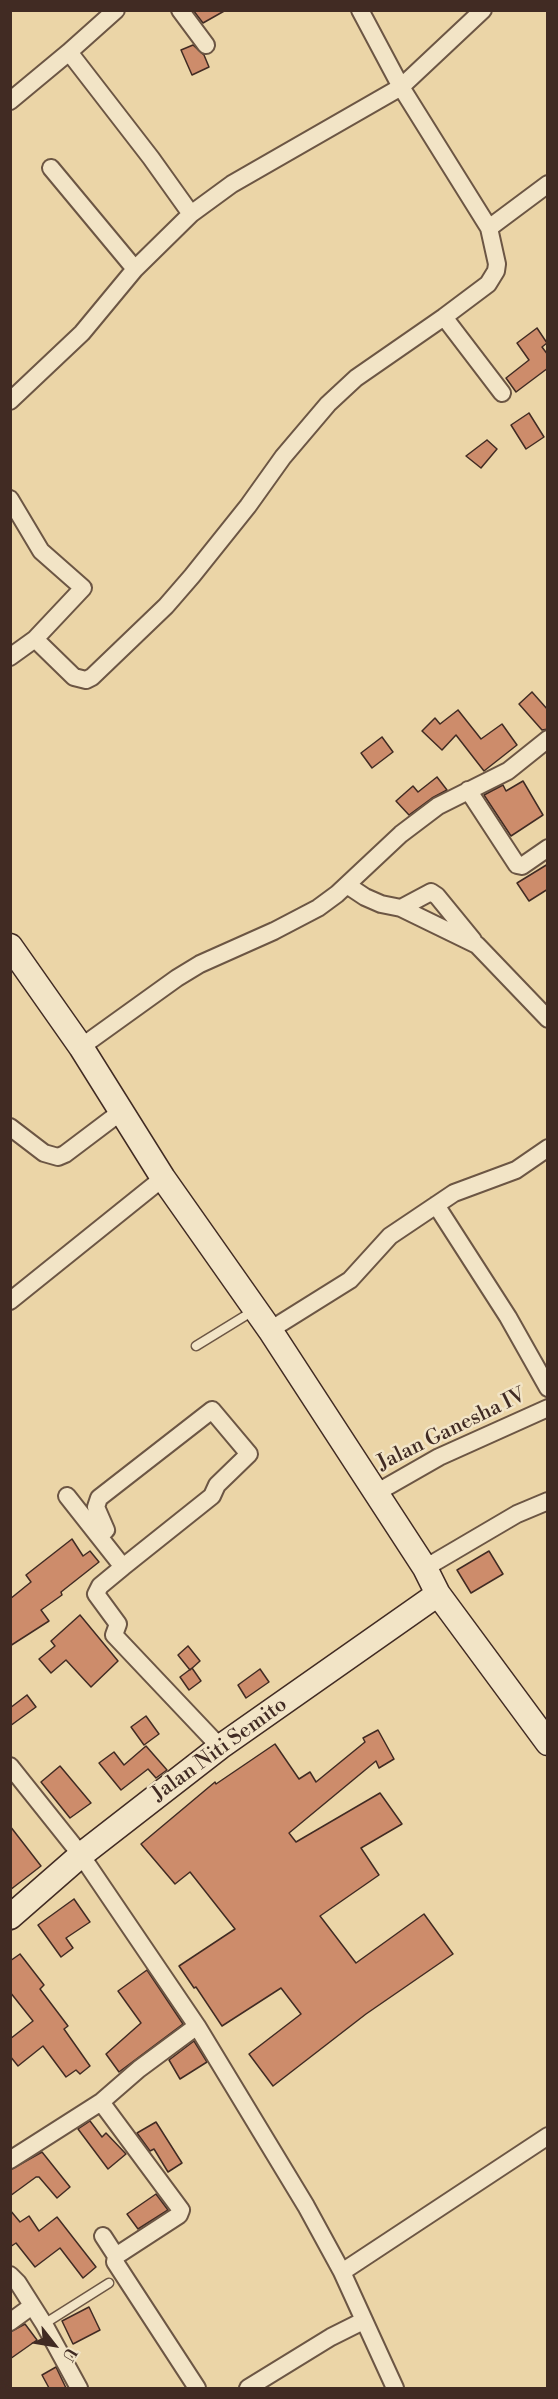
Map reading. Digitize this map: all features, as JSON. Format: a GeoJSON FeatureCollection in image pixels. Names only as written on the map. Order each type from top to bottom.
{"type":"FeatureCollection","features":[{"type":"Feature","properties":{"kind":"street"},"geometry":{"type":"LineString","coordinates":[[10,101],[116,10]]}},
{"type":"Feature","properties":{"kind":"street"},"geometry":{"type":"LineString","coordinates":[[180,10],[206,45]]}},
{"type":"Feature","properties":{"kind":"street"},"geometry":{"type":"LineString","coordinates":[[35,639],[74,677],[86,680],[92,677],[165,606],[192,576],[242,514],[283,457],[328,404],[356,378],[488,284],[496,271],[497,264],[489,228],[401,87],[360,10]]}},
{"type":"Feature","properties":{"kind":"street"},"geometry":{"type":"LineString","coordinates":[[10,401],[82,333],[135,269],[190,214],[232,184],[401,87],[483,10]]}},
{"type":"Feature","properties":{"kind":"street"},"geometry":{"type":"LineString","coordinates":[[69,52],[151,158],[190,214]]}},
{"type":"Feature","properties":{"kind":"street"},"geometry":{"type":"LineString","coordinates":[[51,168],[135,269]]}},
{"type":"Feature","properties":{"kind":"street"},"geometry":{"type":"LineString","coordinates":[[489,228],[548,184]]}},
{"type":"Feature","properties":{"kind":"street"},"geometry":{"type":"LineString","coordinates":[[444,317],[502,393]]}},
{"type":"Feature","properties":{"kind":"street"},"geometry":{"type":"LineString","coordinates":[[10,499],[42,551],[83,588],[35,639],[10,657]]}},
{"type":"Feature","properties":{"kind":"street"},"geometry":{"type":"LineString","coordinates":[[81,1047],[177,978],[208,960],[297,920],[318,908],[438,806],[508,771],[548,739]]}},
{"type":"Feature","properties":{"kind":"street"},"geometry":{"type":"LineString","coordinates":[[468,790],[518,865],[522,866],[548,848]]}},
{"type":"Feature","properties":{"kind":"street"},"geometry":{"type":"LineString","coordinates":[[347,885],[376,902],[401,908],[477,945]]}},
{"type":"Feature","properties":{"kind":"street"},"geometry":{"type":"LineString","coordinates":[[401,908],[431,892],[437,896],[477,945],[548,1019]]}},
{"type":"Feature","properties":{"kind":"street"},"geometry":{"type":"LineString","coordinates":[[10,946],[81,1047],[163,1178],[270,1330],[425,1569],[438,1594],[548,1743]]}},
{"type":"Feature","properties":{"kind":"street"},"geometry":{"type":"LineString","coordinates":[[10,1127],[44,1153],[58,1157],[122,1111]]}},
{"type":"Feature","properties":{"kind":"street"},"geometry":{"type":"LineString","coordinates":[[270,1330],[350,1280],[390,1236],[454,1193],[516,1170],[548,1148]]}},
{"type":"Feature","properties":{"kind":"street"},"geometry":{"type":"LineString","coordinates":[[10,1301],[163,1178]]}},
{"type":"Feature","properties":{"kind":"street"},"geometry":{"type":"LineString","coordinates":[[436,1205],[508,1317],[548,1388]]}},
{"type":"Feature","properties":{"kind":"street","name":"Jalan Ganesha IV"},"geometry":{"type":"LineString","coordinates":[[376,1493],[439,1457],[548,1408]]}},
{"type":"Feature","properties":{"kind":"street"},"geometry":{"type":"LineString","coordinates":[[99,1536],[106,1530],[96,1507],[99,1498],[212,1410],[249,1454],[217,1485],[212,1496],[100,1586],[96,1594],[118,1624],[114,1635],[220,1747]]}},
{"type":"Feature","properties":{"kind":"street"},"geometry":{"type":"LineString","coordinates":[[67,1496],[123,1567]]}},
{"type":"Feature","properties":{"kind":"street"},"geometry":{"type":"LineString","coordinates":[[425,1569],[517,1514],[548,1501]]}},
{"type":"Feature","properties":{"kind":"street","name":"Jalan Niti Semito"},"geometry":{"type":"LineString","coordinates":[[10,1917],[81,1855],[220,1747],[438,1594]]}},
{"type":"Feature","properties":{"kind":"street"},"geometry":{"type":"LineString","coordinates":[[13,1774],[81,1855],[197,2026],[306,2206],[342,2272],[395,2388]]}},
{"type":"Feature","properties":{"kind":"street"},"geometry":{"type":"LineString","coordinates":[[10,2160],[101,2102],[139,2069],[197,2026]]}},
{"type":"Feature","properties":{"kind":"street"},"geometry":{"type":"LineString","coordinates":[[101,2102],[181,2210],[179,2215],[116,2256]]}},
{"type":"Feature","properties":{"kind":"street"},"geometry":{"type":"LineString","coordinates":[[342,2272],[548,2136]]}},
{"type":"Feature","properties":{"kind":"street"},"geometry":{"type":"LineString","coordinates":[[103,2236],[116,2256],[115,2262],[123,2278],[197,2388]]}},
{"type":"Feature","properties":{"kind":"street"},"geometry":{"type":"LineString","coordinates":[[10,2275],[18,2283],[44,2324],[79,2388]]}},
{"type":"Feature","properties":{"kind":"street"},"geometry":{"type":"LineString","coordinates":[[10,2322],[32,2306]]}},
{"type":"Feature","properties":{"kind":"street"},"geometry":{"type":"LineString","coordinates":[[248,2388],[331,2337],[363,2321]]}},
{"type":"Feature","properties":{"kind":"lane"},"geometry":{"type":"LineString","coordinates":[[196,1346],[255,1309]]}},
{"type":"Feature","properties":{"kind":"lane"},"geometry":{"type":"LineString","coordinates":[[44,2324],[109,2283]]}},
{"type":"Feature","properties":{"kind":"building"},"geometry":{"type":"Polygon","coordinates":[[[193,10],[226,10],[203,23],[193,10]]]}},
{"type":"Feature","properties":{"kind":"building"},"geometry":{"type":"Polygon","coordinates":[[[193,45],[204,55],[209,67],[192,75],[181,50],[193,45]]]}},
{"type":"Feature","properties":{"kind":"building"},"geometry":{"type":"Polygon","coordinates":[[[537,328],[547,343],[542,347],[548,355],[548,368],[516,392],[506,378],[529,360],[517,343],[537,328]]]}},
{"type":"Feature","properties":{"kind":"building"},"geometry":{"type":"Polygon","coordinates":[[[529,413],[544,437],[526,449],[511,425],[529,413]]]}},
{"type":"Feature","properties":{"kind":"building"},"geometry":{"type":"Polygon","coordinates":[[[487,440],[497,449],[481,468],[466,456],[487,440]]]}},
{"type":"Feature","properties":{"kind":"building"},"geometry":{"type":"Polygon","coordinates":[[[532,692],[548,710],[548,729],[542,730],[519,704],[532,692]]]}},
{"type":"Feature","properties":{"kind":"building"},"geometry":{"type":"Polygon","coordinates":[[[458,710],[481,739],[502,724],[517,745],[484,771],[456,735],[442,750],[422,731],[435,718],[440,724],[458,710]]]}},
{"type":"Feature","properties":{"kind":"building"},"geometry":{"type":"Polygon","coordinates":[[[382,737],[393,752],[372,768],[361,753],[382,737]]]}},
{"type":"Feature","properties":{"kind":"building"},"geometry":{"type":"Polygon","coordinates":[[[437,777],[447,790],[409,815],[396,801],[413,786],[418,792],[437,777]]]}},
{"type":"Feature","properties":{"kind":"building"},"geometry":{"type":"Polygon","coordinates":[[[523,781],[543,815],[511,836],[484,795],[503,785],[506,791],[523,781]]]}},
{"type":"Feature","properties":{"kind":"building"},"geometry":{"type":"Polygon","coordinates":[[[548,864],[548,889],[529,901],[517,883],[548,864]]]}},
{"type":"Feature","properties":{"kind":"building"},"geometry":{"type":"Polygon","coordinates":[[[72,1539],[83,1556],[90,1551],[99,1562],[61,1592],[62,1595],[41,1610],[49,1621],[10,1646],[10,1599],[31,1582],[26,1575],[72,1539]]]}},
{"type":"Feature","properties":{"kind":"building"},"geometry":{"type":"Polygon","coordinates":[[[489,1551],[503,1574],[471,1593],[457,1570],[489,1551]]]}},
{"type":"Feature","properties":{"kind":"building"},"geometry":{"type":"Polygon","coordinates":[[[80,1615],[118,1661],[91,1687],[66,1660],[51,1673],[39,1659],[55,1646],[51,1641],[80,1615]]]}},
{"type":"Feature","properties":{"kind":"building"},"geometry":{"type":"Polygon","coordinates":[[[188,1646],[200,1661],[190,1670],[178,1655],[188,1646]]]}},
{"type":"Feature","properties":{"kind":"building"},"geometry":{"type":"Polygon","coordinates":[[[192,1668],[201,1681],[189,1690],[180,1677],[192,1668]]]}},
{"type":"Feature","properties":{"kind":"building"},"geometry":{"type":"Polygon","coordinates":[[[260,1669],[269,1682],[246,1698],[238,1685],[260,1669]]]}},
{"type":"Feature","properties":{"kind":"building"},"geometry":{"type":"Polygon","coordinates":[[[27,1695],[36,1707],[10,1726],[10,1708],[27,1695]]]}},
{"type":"Feature","properties":{"kind":"building"},"geometry":{"type":"Polygon","coordinates":[[[146,1716],[159,1734],[144,1745],[131,1727],[146,1716]]]}},
{"type":"Feature","properties":{"kind":"building"},"geometry":{"type":"Polygon","coordinates":[[[378,1730],[394,1759],[379,1768],[376,1761],[289,1833],[296,1842],[380,1793],[402,1824],[361,1848],[379,1875],[320,1916],[356,1963],[424,1914],[453,1954],[366,2014],[273,2086],[249,2054],[301,2014],[281,1988],[222,2026],[179,1966],[235,1929],[190,1872],[175,1884],[141,1844],[215,1782],[216,1784],[275,1744],[299,1779],[310,1772],[316,1782],[365,1742],[363,1738],[378,1730]]]}},
{"type":"Feature","properties":{"kind":"building"},"geometry":{"type":"Polygon","coordinates":[[[146,1746],[167,1770],[156,1778],[148,1769],[121,1790],[99,1763],[114,1752],[124,1765],[146,1746]]]}},
{"type":"Feature","properties":{"kind":"building"},"geometry":{"type":"Polygon","coordinates":[[[60,1766],[91,1803],[70,1818],[41,1782],[60,1766]]]}},
{"type":"Feature","properties":{"kind":"building"},"geometry":{"type":"Polygon","coordinates":[[[10,1826],[41,1866],[10,1890],[10,1826]]]}},
{"type":"Feature","properties":{"kind":"building"},"geometry":{"type":"Polygon","coordinates":[[[74,1899],[90,1922],[66,1938],[73,1948],[61,1957],[38,1925],[74,1899]]]}},
{"type":"Feature","properties":{"kind":"building"},"geometry":{"type":"Polygon","coordinates":[[[20,1954],[44,1985],[40,1989],[68,2026],[64,2029],[90,2066],[80,2074],[76,2070],[66,2077],[43,2046],[18,2066],[10,2056],[10,2039],[33,2021],[10,1992],[10,1961],[20,1954]]]}},
{"type":"Feature","properties":{"kind":"building"},"geometry":{"type":"Polygon","coordinates":[[[147,1970],[183,2024],[119,2072],[106,2054],[141,2023],[118,1991],[147,1970]]]}},
{"type":"Feature","properties":{"kind":"building"},"geometry":{"type":"Polygon","coordinates":[[[194,2041],[207,2062],[180,2079],[169,2060],[194,2041]]]}},
{"type":"Feature","properties":{"kind":"building"},"geometry":{"type":"Polygon","coordinates":[[[90,2121],[102,2137],[106,2133],[126,2154],[108,2169],[78,2129],[90,2121]]]}},
{"type":"Feature","properties":{"kind":"building"},"geometry":{"type":"Polygon","coordinates":[[[156,2122],[182,2163],[168,2172],[154,2149],[150,2151],[137,2133],[156,2122]]]}},
{"type":"Feature","properties":{"kind":"building"},"geometry":{"type":"Polygon","coordinates":[[[42,2152],[70,2187],[57,2198],[39,2177],[36,2177],[10,2196],[10,2170],[42,2152]]]}},
{"type":"Feature","properties":{"kind":"building"},"geometry":{"type":"Polygon","coordinates":[[[156,2194],[168,2210],[138,2229],[127,2214],[156,2194]]]}},
{"type":"Feature","properties":{"kind":"building"},"geometry":{"type":"Polygon","coordinates":[[[10,2210],[20,2222],[29,2216],[39,2231],[57,2217],[96,2267],[83,2278],[60,2248],[35,2267],[16,2243],[10,2247],[10,2210]]]}},
{"type":"Feature","properties":{"kind":"building"},"geometry":{"type":"Polygon","coordinates":[[[89,2307],[100,2330],[73,2344],[62,2321],[89,2307]]]}},
{"type":"Feature","properties":{"kind":"building"},"geometry":{"type":"Polygon","coordinates":[[[25,2324],[37,2340],[10,2359],[10,2332],[25,2324]]]}},
{"type":"Feature","properties":{"kind":"building"},"geometry":{"type":"Polygon","coordinates":[[[56,2367],[66,2388],[49,2388],[42,2375],[56,2367]]]}}]}
